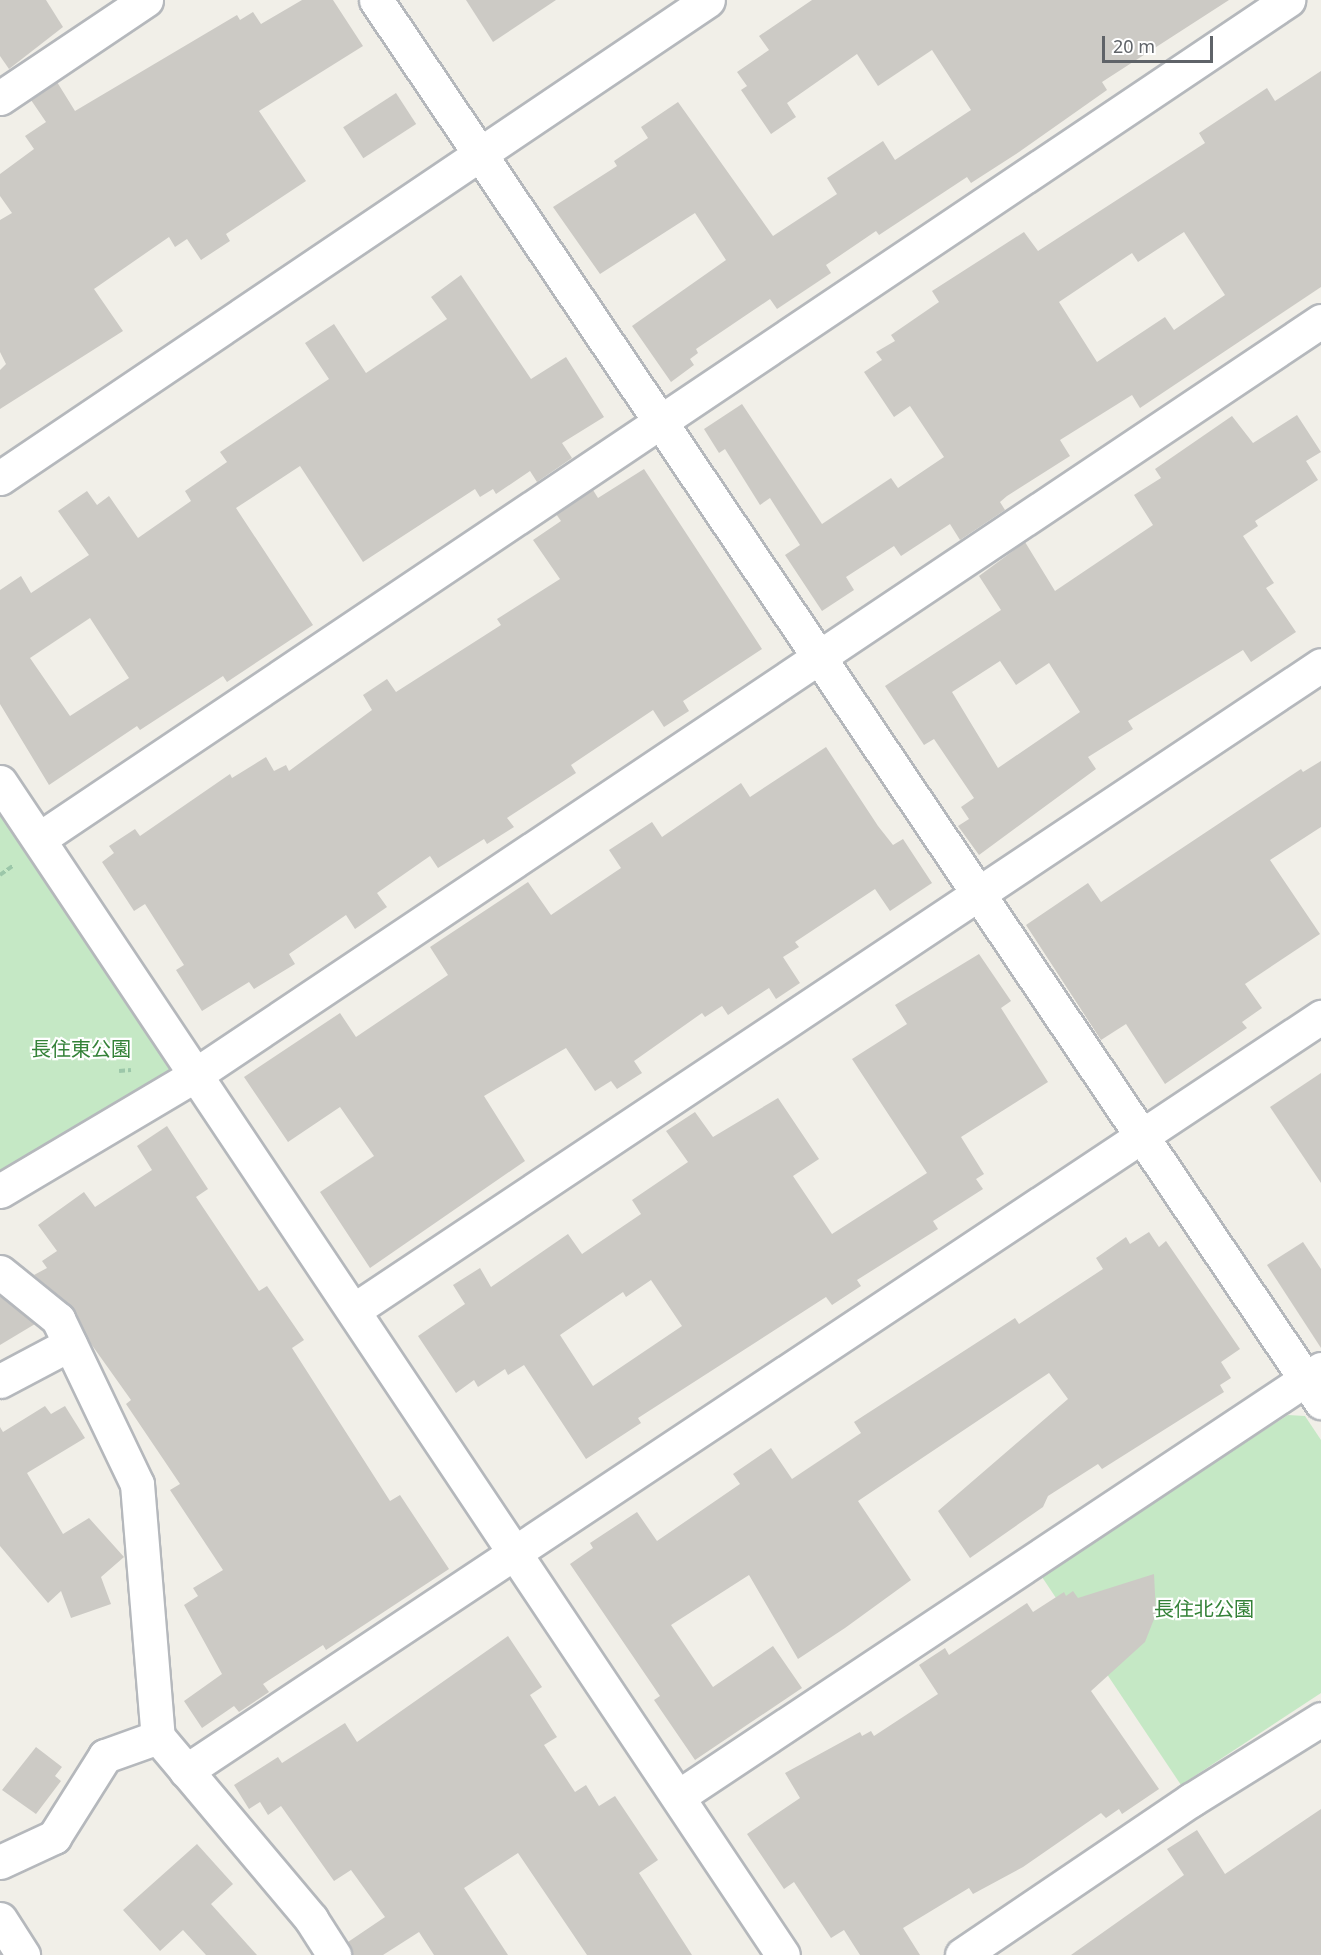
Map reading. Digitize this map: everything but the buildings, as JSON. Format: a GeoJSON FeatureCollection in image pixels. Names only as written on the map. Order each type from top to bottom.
{"type":"FeatureCollection","features":[{"type":"Feature","properties":{"kind":"street"},"geometry":{"type":"LineString","coordinates":[[0,98],[146,0]]}},
{"type":"Feature","properties":{"kind":"street"},"geometry":{"type":"LineString","coordinates":[[375,0],[1141,1139],[1316,1384],[679,1796]]}},
{"type":"Feature","properties":{"kind":"street"},"geometry":{"type":"LineString","coordinates":[[0,478],[479,152],[708,0]]}},
{"type":"Feature","properties":{"kind":"street"},"geometry":{"type":"LineString","coordinates":[[39,839],[1288,0]]}},
{"type":"Feature","properties":{"kind":"street"},"geometry":{"type":"LineString","coordinates":[[0,1191],[195,1075],[1321,321]]}},
{"type":"Feature","properties":{"kind":"street"},"geometry":{"type":"LineString","coordinates":[[354,1310],[1321,665]]}},
{"type":"Feature","properties":{"kind":"street"},"geometry":{"type":"LineString","coordinates":[[0,782],[783,1955]]}},
{"type":"Feature","properties":{"kind":"street"},"geometry":{"type":"LineString","coordinates":[[186,1771],[1141,1139],[1321,1017]]}},
{"type":"Feature","properties":{"kind":"street"},"geometry":{"type":"LineString","coordinates":[[0,1272],[58,1319],[137,1484],[159,1737],[310,1919],[334,1955]]}},
{"type":"Feature","properties":{"kind":"street"},"geometry":{"type":"LineString","coordinates":[[0,1381],[70,1344]]}},
{"type":"Feature","properties":{"kind":"street"},"geometry":{"type":"LineString","coordinates":[[962,1955],[1191,1800],[1321,1719]]}},
{"type":"Feature","properties":{"kind":"street"},"geometry":{"type":"LineString","coordinates":[[0,1862],[54,1837],[105,1756],[159,1737]]}},
{"type":"Feature","properties":{"kind":"street"},"geometry":{"type":"LineString","coordinates":[[0,1919],[23,1955]]}},
{"type":"Feature","properties":{"kind":"green space","name":"長住東公園"},"geometry":{"type":"Polygon","coordinates":[[[0,782],[195,1075],[0,1191],[0,782]]]}},
{"type":"Feature","properties":{"kind":"green space","name":"長住北公園"},"geometry":{"type":"Polygon","coordinates":[[[1288,1415],[1305,1416],[1321,1440],[1321,1693],[1181,1785],[1040,1574],[1288,1415]]]}}]}
